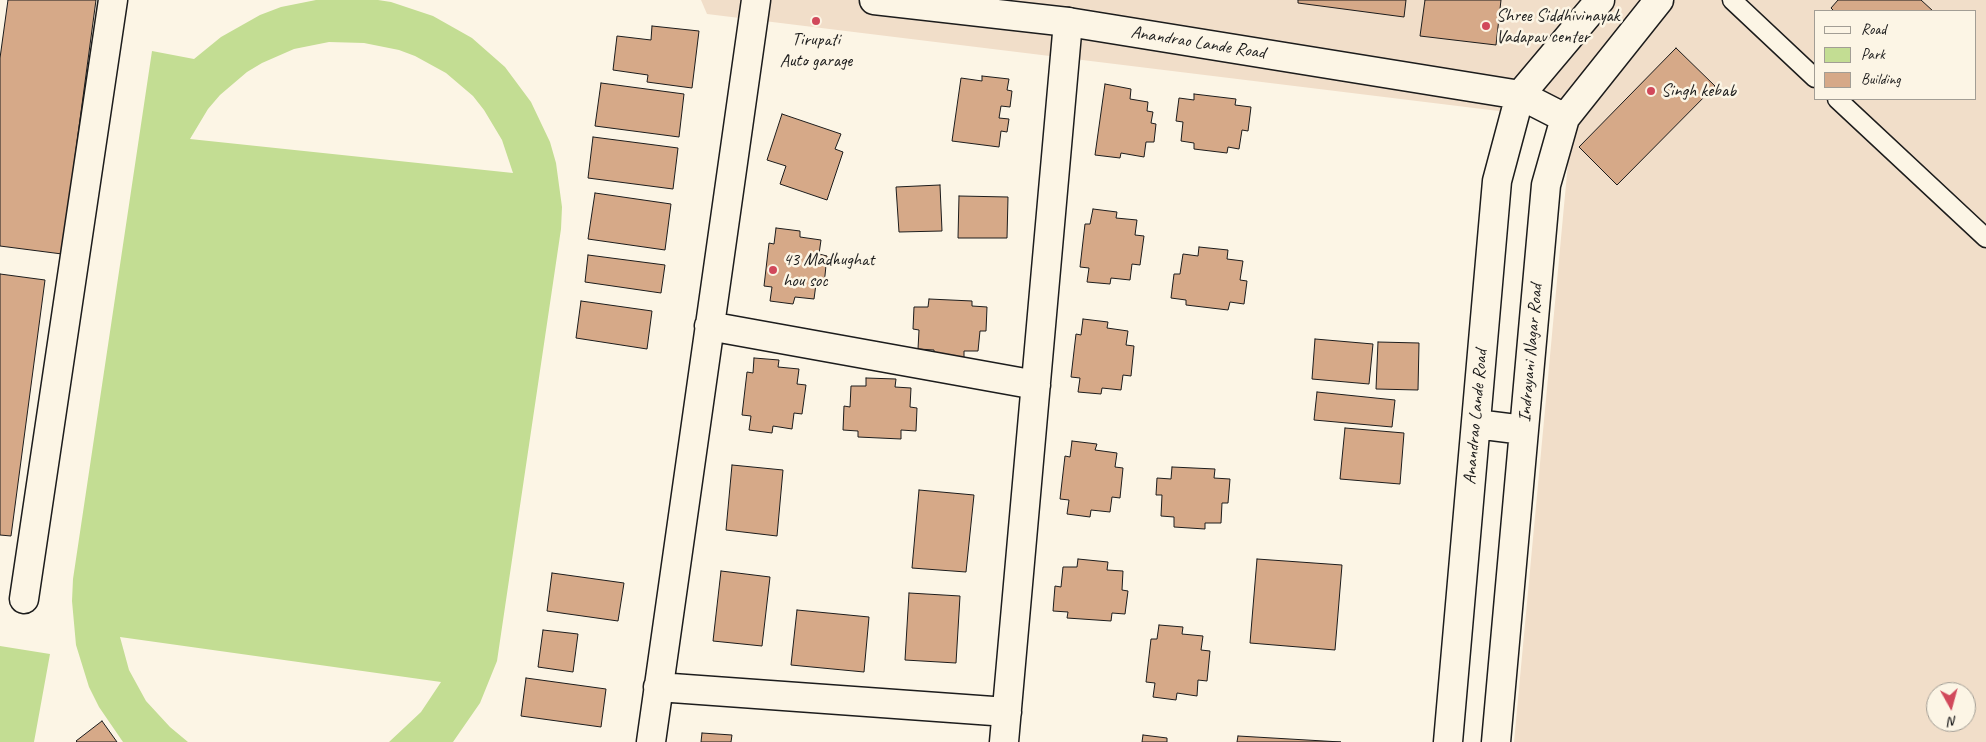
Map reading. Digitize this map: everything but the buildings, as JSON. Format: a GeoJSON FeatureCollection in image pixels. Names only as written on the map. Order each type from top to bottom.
{"type":"FeatureCollection","features":[{"type":"Feature","properties":{"kind":"street"},"geometry":{"type":"LineString","coordinates":[[24,599],[113,0]]}},
{"type":"Feature","properties":{"kind":"street"},"geometry":{"type":"LineString","coordinates":[[651,742],[756,0]]}},
{"type":"Feature","properties":{"kind":"street","name":"Anandrao Lande Road"},"geometry":{"type":"LineString","coordinates":[[874,0],[1068,22],[1520,94],[1565,118]]}},
{"type":"Feature","properties":{"kind":"street"},"geometry":{"type":"LineString","coordinates":[[1520,94],[1600,0]]}},
{"type":"Feature","properties":{"kind":"street","name":"Indrayani Nagar Road"},"geometry":{"type":"LineString","coordinates":[[1496,742],[1546,184],[1565,118],[1659,0]]}},
{"type":"Feature","properties":{"kind":"street"},"geometry":{"type":"LineString","coordinates":[[1004,742],[1068,22]]}},
{"type":"Feature","properties":{"kind":"street","name":"Anandrao Lande Road"},"geometry":{"type":"LineString","coordinates":[[1448,742],[1497,181],[1520,94]]}},
{"type":"Feature","properties":{"kind":"street"},"geometry":{"type":"LineString","coordinates":[[709,326],[1036,385]]}},
{"type":"Feature","properties":{"kind":"street"},"geometry":{"type":"LineString","coordinates":[[1476,424],[1524,430]]}},
{"type":"Feature","properties":{"kind":"street"},"geometry":{"type":"LineString","coordinates":[[658,687],[1007,712]]}},
{"type":"Feature","properties":{"kind":"lane"},"geometry":{"type":"LineString","coordinates":[[1732,0],[1814,77]]}},
{"type":"Feature","properties":{"kind":"lane"},"geometry":{"type":"LineString","coordinates":[[1838,100],[1986,238]]}},
{"type":"Feature","properties":{"kind":"shaded area"},"geometry":{"type":"Polygon","coordinates":[[[701,0],[1986,0],[1986,742],[1514,742],[1572,120],[707,14],[701,0]]]}},
{"type":"Feature","properties":{"kind":"green space"},"geometry":{"type":"Polygon","coordinates":[[[316,0],[378,0],[391,2],[433,16],[472,38],[505,67],[531,102],[550,142],[556,163],[562,207],[561,229],[497,661],[480,703],[453,742],[389,742],[421,712],[441,682],[120,637],[129,670],[146,701],[170,727],[188,742],[123,742],[99,707],[89,687],[76,645],[72,601],[73,579],[152,51],[194,59],[221,37],[260,15],[281,7],[316,0]],[[329,42],[294,49],[262,63],[247,72],[220,95],[208,109],[190,139],[513,173],[502,140],[473,96],[446,73],[415,56],[399,50],[364,43],[329,42]]]}},
{"type":"Feature","properties":{"kind":"green space"},"geometry":{"type":"Polygon","coordinates":[[[0,646],[50,654],[34,742],[0,742],[0,646]]]}},
{"type":"Feature","properties":{"kind":"place","name":"Tirupati Auto garage"},"geometry":{"type":"Point","coordinates":[816,21]}},
{"type":"Feature","properties":{"kind":"place","name":"Shree Siddhivinayak Vadapav center"},"geometry":{"type":"Point","coordinates":[1486,26]}},
{"type":"Feature","properties":{"kind":"place","name":"Singh kebab"},"geometry":{"type":"Point","coordinates":[1651,91]}},
{"type":"Feature","properties":{"kind":"place","name":"43 Madhughat hou soc"},"geometry":{"type":"Point","coordinates":[773,270]}}]}
